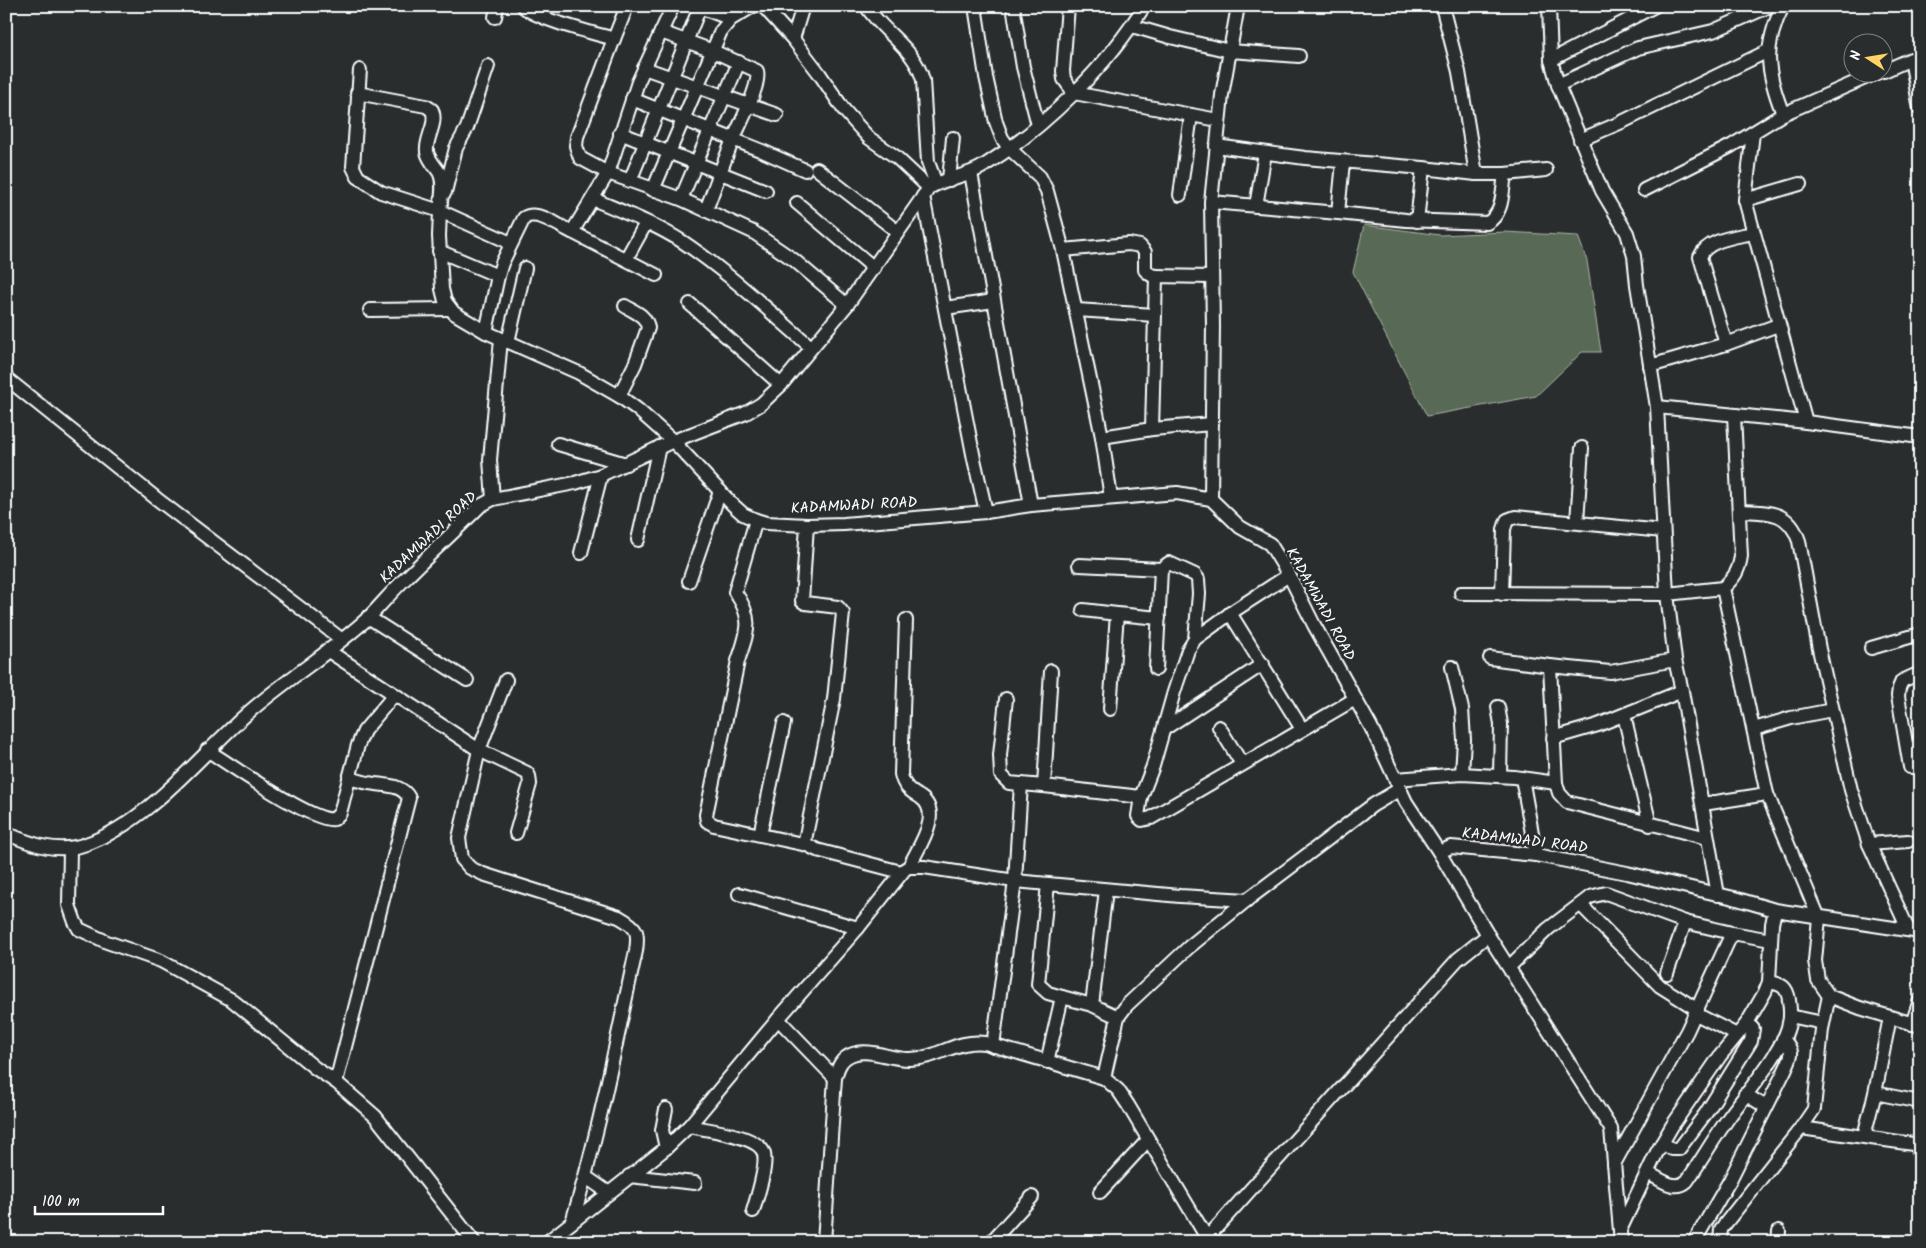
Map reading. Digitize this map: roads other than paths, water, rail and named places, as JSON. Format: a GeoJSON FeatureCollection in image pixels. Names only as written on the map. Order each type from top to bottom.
{"type":"FeatureCollection","features":[{"type":"Feature","properties":{"kind":"street"},"geometry":{"type":"LineString","coordinates":[[523,6],[528,12],[547,12],[614,39]]}},
{"type":"Feature","properties":{"kind":"street"},"geometry":{"type":"LineString","coordinates":[[627,6],[577,137],[577,152],[585,162],[608,173],[681,199],[753,232],[773,244],[847,305]]}},
{"type":"Feature","properties":{"kind":"street"},"geometry":{"type":"LineString","coordinates":[[572,232],[608,173],[620,133],[644,68],[673,6]]}},
{"type":"Feature","properties":{"kind":"street"},"geometry":{"type":"LineString","coordinates":[[653,190],[725,24],[753,6]]}},
{"type":"Feature","properties":{"kind":"street"},"geometry":{"type":"LineString","coordinates":[[763,6],[819,73],[844,110],[859,127],[869,138],[896,157],[929,189]]}},
{"type":"Feature","properties":{"kind":"street"},"geometry":{"type":"LineString","coordinates":[[792,39],[803,6]]}},
{"type":"Feature","properties":{"kind":"street"},"geometry":{"type":"LineString","coordinates":[[866,6],[880,25],[908,50],[920,70],[923,80],[929,189],[945,308],[986,512]]}},
{"type":"Feature","properties":{"kind":"street"},"geometry":{"type":"LineString","coordinates":[[975,6],[986,77],[996,122],[1002,138],[1008,148],[1040,177],[1047,190],[1076,310],[1102,437],[1111,498]]}},
{"type":"Feature","properties":{"kind":"street"},"geometry":{"type":"LineString","coordinates":[[1013,6],[1023,67],[1038,125]]}},
{"type":"Feature","properties":{"kind":"street"},"geometry":{"type":"LineString","coordinates":[[1068,6],[1063,71],[1064,79],[1074,93],[1131,102],[1218,120]]}},
{"type":"Feature","properties":{"kind":"street"},"geometry":{"type":"LineString","coordinates":[[358,93],[426,106],[432,110],[434,119],[427,152],[442,181],[439,251],[442,289],[445,301],[450,309],[486,332],[604,386],[637,409],[673,441],[746,413],[761,404],[781,385],[847,305],[929,189],[948,180],[971,174],[985,166],[1038,125],[1074,93],[1098,68],[1132,26],[1144,6]]}},
{"type":"Feature","properties":{"kind":"street"},"geometry":{"type":"LineString","coordinates":[[1211,499],[1213,326],[1211,202],[1218,120],[1238,6]]}},
{"type":"Feature","properties":{"kind":"street"},"geometry":{"type":"LineString","coordinates":[[1442,6],[1459,72],[1476,174]]}},
{"type":"Feature","properties":{"kind":"street"},"geometry":{"type":"LineString","coordinates":[[1549,6],[1552,60],[1558,85],[1602,191],[1627,233],[1634,256],[1657,407],[1667,594],[1675,660],[1703,804],[1707,838],[1718,894]]}},
{"type":"Feature","properties":{"kind":"street"},"geometry":{"type":"LineString","coordinates":[[1552,60],[1655,6]]}},
{"type":"Feature","properties":{"kind":"street"},"geometry":{"type":"LineString","coordinates":[[1558,85],[1638,48],[1713,31],[1770,6]]}},
{"type":"Feature","properties":{"kind":"street"},"geometry":{"type":"LineString","coordinates":[[1783,6],[1768,51],[1772,85],[1783,114]]}},
{"type":"Feature","properties":{"kind":"street"},"geometry":{"type":"LineString","coordinates":[[630,181],[672,78],[698,7],[731,19]]}},
{"type":"Feature","properties":{"kind":"street"},"geometry":{"type":"LineString","coordinates":[[1132,26],[1170,37],[1230,50],[1299,56]]}},
{"type":"Feature","properties":{"kind":"street"},"geometry":{"type":"LineString","coordinates":[[661,32],[755,69],[758,75],[749,105],[733,140],[706,210]]}},
{"type":"Feature","properties":{"kind":"street"},"geometry":{"type":"LineString","coordinates":[[1580,140],[1768,51]]}},
{"type":"Feature","properties":{"kind":"street"},"geometry":{"type":"LineString","coordinates":[[1894,67],[1911,59],[1920,109]]}},
{"type":"Feature","properties":{"kind":"street"},"geometry":{"type":"LineString","coordinates":[[681,199],[723,95],[739,62]]}},
{"type":"Feature","properties":{"kind":"street"},"geometry":{"type":"LineString","coordinates":[[440,211],[456,148],[466,128],[488,66]]}},
{"type":"Feature","properties":{"kind":"street"},"geometry":{"type":"LineString","coordinates":[[644,68],[777,115]]}},
{"type":"Feature","properties":{"kind":"street"},"geometry":{"type":"LineString","coordinates":[[360,70],[354,167],[358,177],[381,192],[440,211],[511,243]]}},
{"type":"Feature","properties":{"kind":"street"},"geometry":{"type":"LineString","coordinates":[[1644,190],[1753,133],[1783,114],[1856,82]]}},
{"type":"Feature","properties":{"kind":"street"},"geometry":{"type":"LineString","coordinates":[[632,99],[811,169],[898,232]]}},
{"type":"Feature","properties":{"kind":"street"},"geometry":{"type":"LineString","coordinates":[[1180,194],[1191,115]]}},
{"type":"Feature","properties":{"kind":"street"},"geometry":{"type":"LineString","coordinates":[[620,133],[766,191]]}},
{"type":"Feature","properties":{"kind":"street"},"geometry":{"type":"LineString","coordinates":[[1753,133],[1744,200],[1806,422]]}},
{"type":"Feature","properties":{"kind":"street"},"geometry":{"type":"LineString","coordinates":[[948,180],[953,138]]}},
{"type":"Feature","properties":{"kind":"street"},"geometry":{"type":"LineString","coordinates":[[1216,146],[1343,162],[1476,174],[1505,174],[1546,170]]}},
{"type":"Feature","properties":{"kind":"street"},"geometry":{"type":"LineString","coordinates":[[1256,206],[1265,153]]}},
{"type":"Feature","properties":{"kind":"street"},"geometry":{"type":"LineString","coordinates":[[1338,213],[1343,162]]}},
{"type":"Feature","properties":{"kind":"street"},"geometry":{"type":"LineString","coordinates":[[1417,221],[1424,168]]}},
{"type":"Feature","properties":{"kind":"street"},"geometry":{"type":"LineString","coordinates":[[971,174],[1031,505]]}},
{"type":"Feature","properties":{"kind":"street"},"geometry":{"type":"LineString","coordinates":[[1211,202],[1417,221],[1487,223],[1493,220],[1498,213],[1505,174]]}},
{"type":"Feature","properties":{"kind":"street"},"geometry":{"type":"LineString","coordinates":[[1744,200],[1800,184]]}},
{"type":"Feature","properties":{"kind":"street"},"geometry":{"type":"LineString","coordinates":[[592,199],[646,222],[681,242],[724,271],[811,347]]}},
{"type":"Feature","properties":{"kind":"street"},"geometry":{"type":"LineString","coordinates":[[797,203],[874,268]]}},
{"type":"Feature","properties":{"kind":"street"},"geometry":{"type":"LineString","coordinates":[[486,332],[498,276],[511,243],[524,218],[528,215],[542,218],[572,232],[656,275]]}},
{"type":"Feature","properties":{"kind":"street"},"geometry":{"type":"LineString","coordinates":[[626,260],[646,222]]}},
{"type":"Feature","properties":{"kind":"street"},"geometry":{"type":"LineString","coordinates":[[1726,344],[1700,257],[1702,250],[1712,244],[1753,233]]}},
{"type":"Feature","properties":{"kind":"street"},"geometry":{"type":"LineString","coordinates":[[1063,250],[1129,244],[1140,246],[1145,252],[1145,270],[1151,275],[1212,277]]}},
{"type":"Feature","properties":{"kind":"street"},"geometry":{"type":"LineString","coordinates":[[439,251],[498,276]]}},
{"type":"Feature","properties":{"kind":"street"},"geometry":{"type":"LineString","coordinates":[[493,499],[490,460],[505,340],[525,268]]}},
{"type":"Feature","properties":{"kind":"street"},"geometry":{"type":"LineString","coordinates":[[1152,429],[1156,276]]}},
{"type":"Feature","properties":{"kind":"street"},"geometry":{"type":"LineString","coordinates":[[945,308],[994,301]]}},
{"type":"Feature","properties":{"kind":"street"},"geometry":{"type":"LineString","coordinates":[[690,304],[781,385]]}},
{"type":"Feature","properties":{"kind":"street"},"geometry":{"type":"LineString","coordinates":[[618,396],[638,356],[648,328],[648,322],[644,318],[625,306]]}},
{"type":"Feature","properties":{"kind":"street"},"geometry":{"type":"LineString","coordinates":[[370,310],[450,309]]}},
{"type":"Feature","properties":{"kind":"street"},"geometry":{"type":"LineString","coordinates":[[1076,310],[1154,315]]}},
{"type":"Feature","properties":{"kind":"street"},"geometry":{"type":"LineString","coordinates":[[1650,366],[1726,344],[1778,325]]}},
{"type":"Feature","properties":{"kind":"street"},"geometry":{"type":"LineString","coordinates":[[6,378],[157,499],[341,639]]}},
{"type":"Feature","properties":{"kind":"street"},"geometry":{"type":"LineString","coordinates":[[1657,407],[1806,422],[1920,437]]}},
{"type":"Feature","properties":{"kind":"street"},"geometry":{"type":"LineString","coordinates":[[1461,593],[1667,594],[1723,588],[1734,578],[1739,568],[1741,556],[1734,415]]}},
{"type":"Feature","properties":{"kind":"street"},"geometry":{"type":"LineString","coordinates":[[1102,437],[1152,429],[1212,424]]}},
{"type":"Feature","properties":{"kind":"street","name":"KADAMWADI ROAD"},"geometry":{"type":"LineString","coordinates":[[6,833],[38,845],[70,849],[87,844],[111,832],[137,814],[176,782],[262,701],[368,618],[480,506],[493,499],[575,483],[600,475],[673,441],[743,514],[766,523],[808,526],[986,512],[1031,505],[1176,493],[1211,499],[1240,527],[1270,544],[1289,575],[1314,625],[1371,727],[1406,802],[1439,852],[1451,847],[1536,855],[1627,872],[1775,910],[1860,924],[1914,930]]}},
{"type":"Feature","properties":{"kind":"street"},"geometry":{"type":"LineString","coordinates":[[558,444],[626,464]]}},
{"type":"Feature","properties":{"kind":"street"},"geometry":{"type":"LineString","coordinates":[[638,540],[659,447]]}},
{"type":"Feature","properties":{"kind":"street"},"geometry":{"type":"LineString","coordinates":[[1577,522],[1582,448]]}},
{"type":"Feature","properties":{"kind":"street"},"geometry":{"type":"LineString","coordinates":[[581,553],[600,475]]}},
{"type":"Feature","properties":{"kind":"street"},"geometry":{"type":"LineString","coordinates":[[689,581],[720,491]]}},
{"type":"Feature","properties":{"kind":"street"},"geometry":{"type":"LineString","coordinates":[[1739,511],[1776,514],[1795,527],[1832,710],[1851,790],[1869,844],[1914,930]]}},
{"type":"Feature","properties":{"kind":"street"},"geometry":{"type":"LineString","coordinates":[[1502,594],[1504,529],[1507,520],[1515,516],[1663,531]]}},
{"type":"Feature","properties":{"kind":"street"},"geometry":{"type":"LineString","coordinates":[[756,520],[735,592],[748,618],[746,638],[738,661],[706,815],[707,821],[714,825],[807,845],[817,850],[905,869],[924,867],[1015,881],[1106,890],[1247,900]]}},
{"type":"Feature","properties":{"kind":"street"},"geometry":{"type":"LineString","coordinates":[[807,845],[806,835],[834,699],[843,612],[838,607],[802,601],[808,526]]}},
{"type":"Feature","properties":{"kind":"street"},"geometry":{"type":"LineString","coordinates":[[1079,564],[1161,569],[1170,563],[1196,575],[1198,579],[1200,594],[1195,639],[1185,660],[1153,766],[1141,797],[1138,816],[1142,820],[1146,820],[1355,699]]}},
{"type":"Feature","properties":{"kind":"street"},"geometry":{"type":"LineString","coordinates":[[1156,669],[1161,569]]}},
{"type":"Feature","properties":{"kind":"street"},"geometry":{"type":"LineString","coordinates":[[1195,639],[1230,613],[1289,575]]}},
{"type":"Feature","properties":{"kind":"street"},"geometry":{"type":"LineString","coordinates":[[1723,588],[1768,794],[1819,918],[1815,961],[1818,980],[1829,996],[1916,1025],[1920,1000]]}},
{"type":"Feature","properties":{"kind":"street"},"geometry":{"type":"LineString","coordinates":[[1083,610],[1159,618]]}},
{"type":"Feature","properties":{"kind":"street"},"geometry":{"type":"LineString","coordinates":[[1230,613],[1302,730]]}},
{"type":"Feature","properties":{"kind":"street"},"geometry":{"type":"LineString","coordinates":[[1110,709],[1117,614]]}},
{"type":"Feature","properties":{"kind":"street"},"geometry":{"type":"LineString","coordinates":[[368,618],[467,680]]}},
{"type":"Feature","properties":{"kind":"street"},"geometry":{"type":"LineString","coordinates":[[550,1240],[666,1148],[689,1126],[858,928],[905,869],[930,822],[931,813],[929,806],[924,800],[903,782],[901,774],[906,620]]}},
{"type":"Feature","properties":{"kind":"street"},"geometry":{"type":"LineString","coordinates":[[1871,648],[1920,634]]}},
{"type":"Feature","properties":{"kind":"street"},"geometry":{"type":"LineString","coordinates":[[327,650],[479,750],[529,776],[530,784],[516,833]]}},
{"type":"Feature","properties":{"kind":"street"},"geometry":{"type":"LineString","coordinates":[[1490,658],[1610,672],[1675,660]]}},
{"type":"Feature","properties":{"kind":"street"},"geometry":{"type":"LineString","coordinates":[[1164,729],[1263,664]]}},
{"type":"Feature","properties":{"kind":"street"},"geometry":{"type":"LineString","coordinates":[[1550,666],[1556,783],[1559,793],[1567,802],[1650,825],[1707,838]]}},
{"type":"Feature","properties":{"kind":"street"},"geometry":{"type":"LineString","coordinates":[[1452,667],[1462,710],[1464,740],[1462,774]]}},
{"type":"Feature","properties":{"kind":"street"},"geometry":{"type":"LineString","coordinates":[[1044,786],[1050,671]]}},
{"type":"Feature","properties":{"kind":"street"},"geometry":{"type":"LineString","coordinates":[[1915,767],[1898,696],[1898,688],[1907,677],[1920,673]]}},
{"type":"Feature","properties":{"kind":"street"},"geometry":{"type":"LineString","coordinates":[[506,680],[479,750],[459,838],[462,859],[470,868],[483,874],[619,917],[634,927],[638,933],[615,1053],[586,1177],[572,1222]]}},
{"type":"Feature","properties":{"kind":"street"},"geometry":{"type":"LineString","coordinates":[[1553,738],[1598,725],[1682,691]]}},
{"type":"Feature","properties":{"kind":"street"},"geometry":{"type":"LineString","coordinates":[[208,750],[310,813],[330,820],[334,819],[340,813],[358,745],[364,731],[394,694]]}},
{"type":"Feature","properties":{"kind":"street"},"geometry":{"type":"LineString","coordinates":[[1006,698],[1000,768],[1004,780],[1009,783],[1141,797]]}},
{"type":"Feature","properties":{"kind":"street"},"geometry":{"type":"LineString","coordinates":[[1498,707],[1501,724],[1500,776]]}},
{"type":"Feature","properties":{"kind":"street"},"geometry":{"type":"LineString","coordinates":[[1754,729],[1791,718],[1832,710]]}},
{"type":"Feature","properties":{"kind":"street"},"geometry":{"type":"LineString","coordinates":[[1624,715],[1650,825]]}},
{"type":"Feature","properties":{"kind":"street"},"geometry":{"type":"LineString","coordinates":[[760,834],[784,723]]}},
{"type":"Feature","properties":{"kind":"street"},"geometry":{"type":"LineString","coordinates":[[1219,728],[1242,764]]}},
{"type":"Feature","properties":{"kind":"street"},"geometry":{"type":"LineString","coordinates":[[1915,767],[1920,739]]}},
{"type":"Feature","properties":{"kind":"street"},"geometry":{"type":"LineString","coordinates":[[1104,1078],[1118,1017],[1150,982],[1247,900],[1398,784],[1462,774],[1522,778],[1556,783]]}},
{"type":"Feature","properties":{"kind":"street"},"geometry":{"type":"LineString","coordinates":[[336,1082],[409,798],[406,793],[390,785],[369,784],[349,778]]}},
{"type":"Feature","properties":{"kind":"street"},"geometry":{"type":"LineString","coordinates":[[1522,778],[1536,855]]}},
{"type":"Feature","properties":{"kind":"street"},"geometry":{"type":"LineString","coordinates":[[993,1046],[1015,881],[1021,784]]}},
{"type":"Feature","properties":{"kind":"street"},"geometry":{"type":"LineString","coordinates":[[1703,804],[1768,794]]}},
{"type":"Feature","properties":{"kind":"street"},"geometry":{"type":"LineString","coordinates":[[1869,844],[1908,841]]}},
{"type":"Feature","properties":{"kind":"street"},"geometry":{"type":"LineString","coordinates":[[70,849],[68,905],[79,929],[107,942],[161,961],[232,1000],[315,1068],[336,1082],[375,1116],[474,1242]]}},
{"type":"Feature","properties":{"kind":"street"},"geometry":{"type":"LineString","coordinates":[[1439,852],[1488,935],[1611,1129],[1621,1242]]}},
{"type":"Feature","properties":{"kind":"street"},"geometry":{"type":"LineString","coordinates":[[1048,884],[1038,984],[1048,993],[1092,1005],[1118,1017]]}},
{"type":"Feature","properties":{"kind":"street"},"geometry":{"type":"LineString","coordinates":[[1092,1005],[1106,890]]}},
{"type":"Feature","properties":{"kind":"street"},"geometry":{"type":"LineString","coordinates":[[1509,967],[1548,929],[1590,897],[1606,893],[1685,922],[1771,940]]}},
{"type":"Feature","properties":{"kind":"street"},"geometry":{"type":"LineString","coordinates":[[739,894],[858,928]]}},
{"type":"Feature","properties":{"kind":"street"},"geometry":{"type":"LineString","coordinates":[[1581,905],[1660,986],[1697,1012],[1737,1035]]}},
{"type":"Feature","properties":{"kind":"street"},"geometry":{"type":"LineString","coordinates":[[1621,1228],[1662,1143],[1699,1086],[1748,1022],[1769,982],[1775,910]]}},
{"type":"Feature","properties":{"kind":"street"},"geometry":{"type":"LineString","coordinates":[[1666,973],[1685,922]]}},
{"type":"Feature","properties":{"kind":"street"},"geometry":{"type":"LineString","coordinates":[[1614,1164],[1697,1012],[1732,933]]}},
{"type":"Feature","properties":{"kind":"street"},"geometry":{"type":"LineString","coordinates":[[824,1242],[835,1078],[838,1066],[851,1054],[861,1052],[909,1060],[925,1058],[958,1044],[972,1041],[1104,1078],[1118,1090],[1206,1240],[1458,959],[1488,935]]}},
{"type":"Feature","properties":{"kind":"street"},"geometry":{"type":"LineString","coordinates":[[1648,1173],[1670,1184],[1682,1185],[1687,1181],[1783,1039],[1790,1016],[1788,992],[1780,984],[1769,982]]}},
{"type":"Feature","properties":{"kind":"street"},"geometry":{"type":"LineString","coordinates":[[1720,1242],[1721,1229],[1814,1109],[1823,1023],[1829,996]]}},
{"type":"Feature","properties":{"kind":"street"},"geometry":{"type":"LineString","coordinates":[[1047,1062],[1062,997]]}},
{"type":"Feature","properties":{"kind":"street"},"geometry":{"type":"LineString","coordinates":[[1790,1016],[1823,1023]]}},
{"type":"Feature","properties":{"kind":"street"},"geometry":{"type":"LineString","coordinates":[[1864,1136],[1875,1093],[1890,1017]]}},
{"type":"Feature","properties":{"kind":"street"},"geometry":{"type":"LineString","coordinates":[[778,1020],[835,1078]]}},
{"type":"Feature","properties":{"kind":"street"},"geometry":{"type":"LineString","coordinates":[[1662,1143],[1672,1149],[1679,1149],[1706,1113],[1751,1041],[1753,1030],[1748,1022]]}},
{"type":"Feature","properties":{"kind":"street"},"geometry":{"type":"LineString","coordinates":[[1694,1242],[1730,1180],[1791,1057],[1791,1048],[1783,1039]]}},
{"type":"Feature","properties":{"kind":"street"},"geometry":{"type":"LineString","coordinates":[[1875,1093],[1920,1102]]}},
{"type":"Feature","properties":{"kind":"street"},"geometry":{"type":"LineString","coordinates":[[1745,1094],[1766,1107]]}},
{"type":"Feature","properties":{"kind":"street"},"geometry":{"type":"LineString","coordinates":[[666,1109],[662,1130],[666,1148]]}},
{"type":"Feature","properties":{"kind":"street"},"geometry":{"type":"LineString","coordinates":[[689,1126],[748,1139],[761,1148],[764,1154],[764,1163],[753,1212]]}},
{"type":"Feature","properties":{"kind":"street"},"geometry":{"type":"LineString","coordinates":[[1801,1128],[1919,1145],[1920,1162]]}},
{"type":"Feature","properties":{"kind":"street"},"geometry":{"type":"LineString","coordinates":[[1100,1192],[1148,1140]]}},
{"type":"Feature","properties":{"kind":"street"},"geometry":{"type":"LineString","coordinates":[[629,1176],[696,1183]]}},
{"type":"Feature","properties":{"kind":"street"},"geometry":{"type":"LineString","coordinates":[[586,1177],[609,1193]]}},
{"type":"Feature","properties":{"kind":"street"},"geometry":{"type":"LineString","coordinates":[[991,1242],[1032,1197]]}},
{"type":"Feature","properties":{"kind":"street"},"geometry":{"type":"LineString","coordinates":[[550,1240],[567,1242]]}}]}
